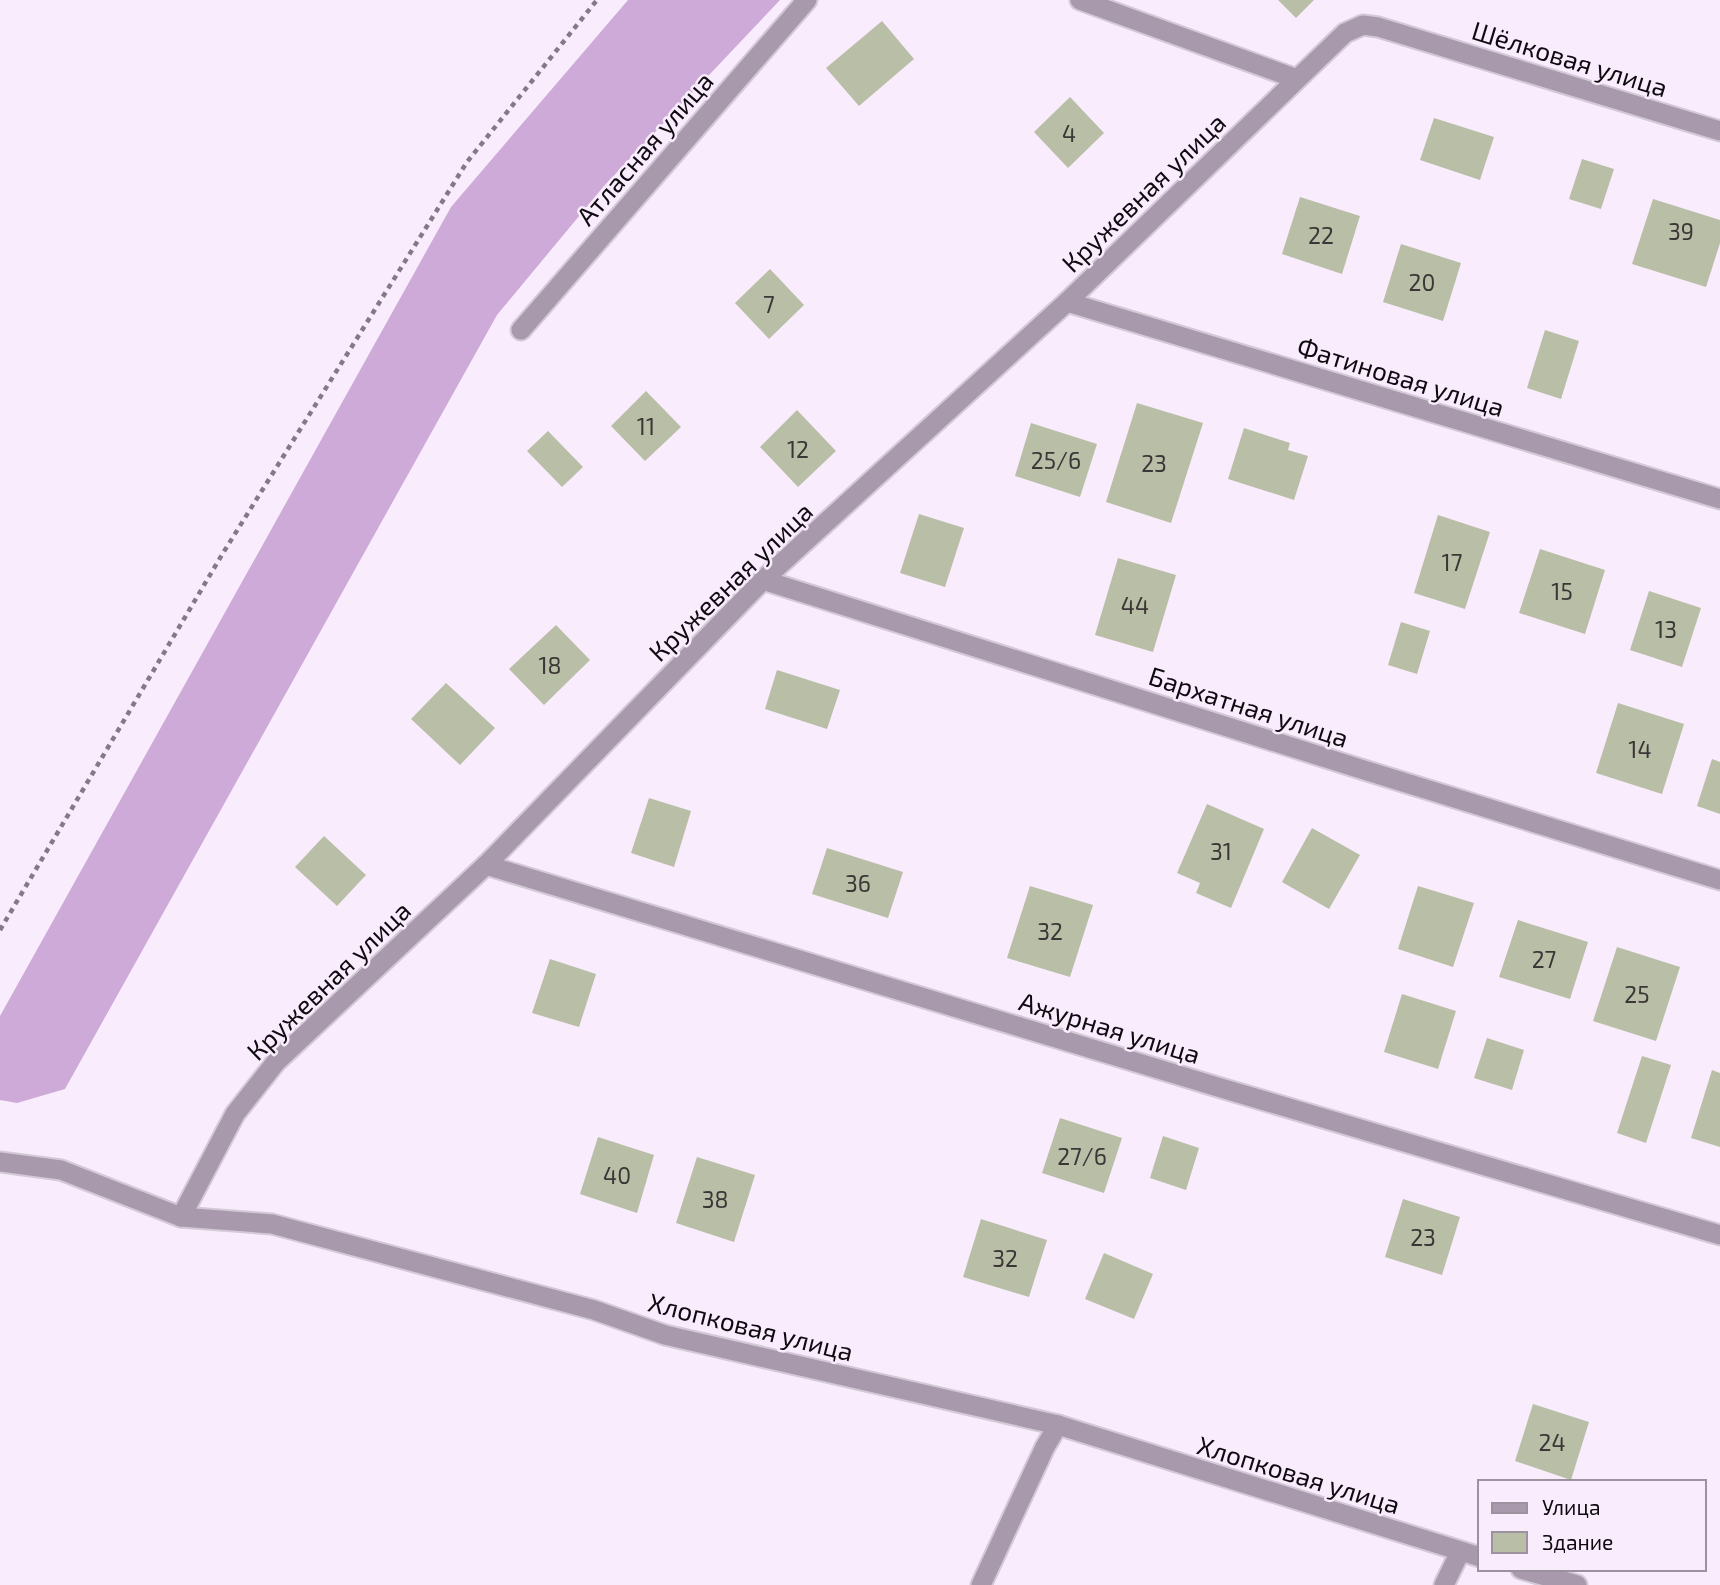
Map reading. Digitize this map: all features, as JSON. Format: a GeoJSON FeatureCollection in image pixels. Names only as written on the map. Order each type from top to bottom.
{"type":"FeatureCollection","features":[{"type":"Feature","properties":{"kind":"street","name":"Атласная улица"},"geometry":{"type":"LineString","coordinates":[[521,330],[807,0]]}},
{"type":"Feature","properties":{"kind":"street"},"geometry":{"type":"LineString","coordinates":[[1080,0],[1297,79]]}},
{"type":"Feature","properties":{"kind":"street","name":"Кружевная улица"},"geometry":{"type":"LineString","coordinates":[[181,1217],[235,1114],[276,1062],[486,865],[763,580],[1067,302],[1345,33],[1363,25]]}},
{"type":"Feature","properties":{"kind":"street","name":"Шёлковая улица"},"geometry":{"type":"LineString","coordinates":[[1363,25],[1378,27],[1720,131]]}},
{"type":"Feature","properties":{"kind":"street","name":"Фатиновая улица"},"geometry":{"type":"LineString","coordinates":[[1067,302],[1720,499]]}},
{"type":"Feature","properties":{"kind":"street","name":"Бархатная улица"},"geometry":{"type":"LineString","coordinates":[[763,580],[1720,880]]}},
{"type":"Feature","properties":{"kind":"street","name":"Ажурная улица"},"geometry":{"type":"LineString","coordinates":[[486,865],[1208,1084],[1720,1235]]}},
{"type":"Feature","properties":{"kind":"street","name":"Хлопковая улица"},"geometry":{"type":"LineString","coordinates":[[3,1162],[61,1170],[181,1217],[272,1224],[594,1310],[665,1335],[1058,1425],[1478,1557]]}},
{"type":"Feature","properties":{"kind":"street"},"geometry":{"type":"LineString","coordinates":[[981,1585],[1045,1447],[1058,1425]]}},
{"type":"Feature","properties":{"kind":"street"},"geometry":{"type":"LineString","coordinates":[[1444,1585],[1460,1552]]}},
{"type":"Feature","properties":{"kind":"street"},"geometry":{"type":"LineString","coordinates":[[1528,1571],[1577,1585]]}},
{"type":"Feature","properties":{"kind":"path"},"geometry":{"type":"LineString","coordinates":[[0,930],[223,553],[467,162],[597,0]]}},
{"type":"Feature","properties":{"kind":"shaded area"},"geometry":{"type":"Polygon","coordinates":[[[628,0],[780,0],[604,186],[497,315],[65,1089],[17,1103],[0,1100],[0,1016],[451,207],[628,0]]]}},
{"type":"Feature","properties":{"kind":"building"},"geometry":{"type":"Polygon","coordinates":[[[1278,0],[1314,0],[1296,18],[1278,0]]]}},
{"type":"Feature","properties":{"kind":"building"},"geometry":{"type":"Polygon","coordinates":[[[882,21],[914,59],[859,106],[826,68],[882,21]]]}},
{"type":"Feature","properties":{"kind":"building"},"geometry":{"type":"Polygon","coordinates":[[[1070,97],[1104,133],[1068,168],[1034,132],[1070,97]]]}},
{"type":"Feature","properties":{"kind":"building"},"geometry":{"type":"Polygon","coordinates":[[[1434,118],[1494,137],[1480,180],[1420,160],[1434,118]]]}},
{"type":"Feature","properties":{"kind":"building"},"geometry":{"type":"Polygon","coordinates":[[[1582,159],[1614,169],[1601,209],[1569,199],[1582,159]]]}},
{"type":"Feature","properties":{"kind":"building"},"geometry":{"type":"Polygon","coordinates":[[[1300,197],[1360,216],[1342,274],[1282,254],[1300,197]]]}},
{"type":"Feature","properties":{"kind":"building"},"geometry":{"type":"Polygon","coordinates":[[[1653,199],[1720,220],[1720,243],[1706,287],[1632,264],[1653,199]]]}},
{"type":"Feature","properties":{"kind":"building"},"geometry":{"type":"Polygon","coordinates":[[[1401,244],[1461,263],[1443,321],[1383,302],[1401,244]]]}},
{"type":"Feature","properties":{"kind":"building"},"geometry":{"type":"Polygon","coordinates":[[[770,269],[804,305],[769,339],[735,303],[770,269]]]}},
{"type":"Feature","properties":{"kind":"building"},"geometry":{"type":"Polygon","coordinates":[[[1545,330],[1579,341],[1561,399],[1527,388],[1545,330]]]}},
{"type":"Feature","properties":{"kind":"building"},"geometry":{"type":"Polygon","coordinates":[[[646,391],[681,427],[645,461],[611,426],[646,391]]]}},
{"type":"Feature","properties":{"kind":"building"},"geometry":{"type":"Polygon","coordinates":[[[1137,403],[1203,423],[1171,523],[1106,502],[1137,403]]]}},
{"type":"Feature","properties":{"kind":"building"},"geometry":{"type":"Polygon","coordinates":[[[797,410],[836,451],[798,487],[760,447],[797,410]]]}},
{"type":"Feature","properties":{"kind":"building"},"geometry":{"type":"Polygon","coordinates":[[[1031,423],[1097,444],[1080,497],[1015,476],[1031,423]]]}},
{"type":"Feature","properties":{"kind":"building"},"geometry":{"type":"Polygon","coordinates":[[[1244,428],[1290,443],[1288,450],[1308,456],[1294,500],[1228,479],[1244,428]]]}},
{"type":"Feature","properties":{"kind":"building"},"geometry":{"type":"Polygon","coordinates":[[[548,431],[583,467],[562,487],[527,451],[548,431]]]}},
{"type":"Feature","properties":{"kind":"building"},"geometry":{"type":"Polygon","coordinates":[[[919,514],[964,528],[945,587],[900,573],[919,514]]]}},
{"type":"Feature","properties":{"kind":"building"},"geometry":{"type":"Polygon","coordinates":[[[1438,515],[1490,532],[1465,609],[1414,593],[1438,515]]]}},
{"type":"Feature","properties":{"kind":"building"},"geometry":{"type":"Polygon","coordinates":[[[1540,549],[1605,570],[1585,634],[1519,613],[1540,549]]]}},
{"type":"Feature","properties":{"kind":"building"},"geometry":{"type":"Polygon","coordinates":[[[1118,558],[1176,575],[1153,652],[1095,635],[1118,558]]]}},
{"type":"Feature","properties":{"kind":"building"},"geometry":{"type":"Polygon","coordinates":[[[1649,591],[1701,608],[1682,667],[1630,650],[1649,591]]]}},
{"type":"Feature","properties":{"kind":"building"},"geometry":{"type":"Polygon","coordinates":[[[1401,622],[1430,631],[1417,674],[1388,665],[1401,622]]]}},
{"type":"Feature","properties":{"kind":"building"},"geometry":{"type":"Polygon","coordinates":[[[556,625],[590,660],[544,705],[509,669],[556,625]]]}},
{"type":"Feature","properties":{"kind":"building"},"geometry":{"type":"Polygon","coordinates":[[[777,670],[840,690],[827,729],[765,709],[777,670]]]}},
{"type":"Feature","properties":{"kind":"building"},"geometry":{"type":"Polygon","coordinates":[[[446,683],[495,728],[460,765],[411,719],[446,683]]]}},
{"type":"Feature","properties":{"kind":"building"},"geometry":{"type":"Polygon","coordinates":[[[1618,703],[1684,724],[1662,794],[1596,773],[1618,703]]]}},
{"type":"Feature","properties":{"kind":"building"},"geometry":{"type":"Polygon","coordinates":[[[1712,759],[1720,762],[1720,814],[1697,806],[1712,759]]]}},
{"type":"Feature","properties":{"kind":"building"},"geometry":{"type":"Polygon","coordinates":[[[649,798],[691,811],[674,867],[631,853],[649,798]]]}},
{"type":"Feature","properties":{"kind":"building"},"geometry":{"type":"Polygon","coordinates":[[[1207,804],[1264,829],[1231,908],[1196,893],[1200,883],[1177,873],[1207,804]]]}},
{"type":"Feature","properties":{"kind":"building"},"geometry":{"type":"Polygon","coordinates":[[[1312,828],[1360,855],[1329,909],[1282,882],[1312,828]]]}},
{"type":"Feature","properties":{"kind":"building"},"geometry":{"type":"Polygon","coordinates":[[[324,836],[366,875],[337,906],[295,867],[324,836]]]}},
{"type":"Feature","properties":{"kind":"building"},"geometry":{"type":"Polygon","coordinates":[[[827,848],[903,872],[888,918],[812,894],[827,848]]]}},
{"type":"Feature","properties":{"kind":"building"},"geometry":{"type":"Polygon","coordinates":[[[1030,886],[1093,905],[1070,977],[1007,958],[1030,886]]]}},
{"type":"Feature","properties":{"kind":"building"},"geometry":{"type":"Polygon","coordinates":[[[1418,886],[1474,903],[1453,967],[1398,949],[1418,886]]]}},
{"type":"Feature","properties":{"kind":"building"},"geometry":{"type":"Polygon","coordinates":[[[1518,920],[1588,942],[1570,999],[1499,977],[1518,920]]]}},
{"type":"Feature","properties":{"kind":"building"},"geometry":{"type":"Polygon","coordinates":[[[1617,947],[1680,967],[1656,1041],[1593,1021],[1617,947]]]}},
{"type":"Feature","properties":{"kind":"building"},"geometry":{"type":"Polygon","coordinates":[[[550,959],[596,974],[579,1027],[532,1013],[550,959]]]}},
{"type":"Feature","properties":{"kind":"building"},"geometry":{"type":"Polygon","coordinates":[[[1402,994],[1456,1011],[1438,1069],[1384,1052],[1402,994]]]}},
{"type":"Feature","properties":{"kind":"building"},"geometry":{"type":"Polygon","coordinates":[[[1487,1038],[1524,1050],[1512,1090],[1474,1078],[1487,1038]]]}},
{"type":"Feature","properties":{"kind":"building"},"geometry":{"type":"Polygon","coordinates":[[[1642,1056],[1671,1065],[1646,1143],[1617,1133],[1642,1056]]]}},
{"type":"Feature","properties":{"kind":"building"},"geometry":{"type":"Polygon","coordinates":[[[1712,1070],[1720,1073],[1720,1147],[1691,1138],[1712,1070]]]}},
{"type":"Feature","properties":{"kind":"building"},"geometry":{"type":"Polygon","coordinates":[[[1060,1118],[1122,1138],[1104,1193],[1042,1173],[1060,1118]]]}},
{"type":"Feature","properties":{"kind":"building"},"geometry":{"type":"Polygon","coordinates":[[[1163,1136],[1199,1148],[1186,1190],[1150,1178],[1163,1136]]]}},
{"type":"Feature","properties":{"kind":"building"},"geometry":{"type":"Polygon","coordinates":[[[598,1137],[654,1155],[637,1213],[580,1194],[598,1137]]]}},
{"type":"Feature","properties":{"kind":"building"},"geometry":{"type":"Polygon","coordinates":[[[697,1157],[755,1175],[734,1242],[676,1223],[697,1157]]]}},
{"type":"Feature","properties":{"kind":"building"},"geometry":{"type":"Polygon","coordinates":[[[1403,1199],[1460,1217],[1442,1275],[1385,1257],[1403,1199]]]}},
{"type":"Feature","properties":{"kind":"building"},"geometry":{"type":"Polygon","coordinates":[[[981,1219],[1047,1240],[1029,1297],[963,1277],[981,1219]]]}},
{"type":"Feature","properties":{"kind":"building"},"geometry":{"type":"Polygon","coordinates":[[[1104,1253],[1153,1274],[1134,1319],[1085,1299],[1104,1253]]]}},
{"type":"Feature","properties":{"kind":"building"},"geometry":{"type":"Polygon","coordinates":[[[1533,1404],[1589,1422],[1571,1480],[1515,1461],[1533,1404]]]}}]}
